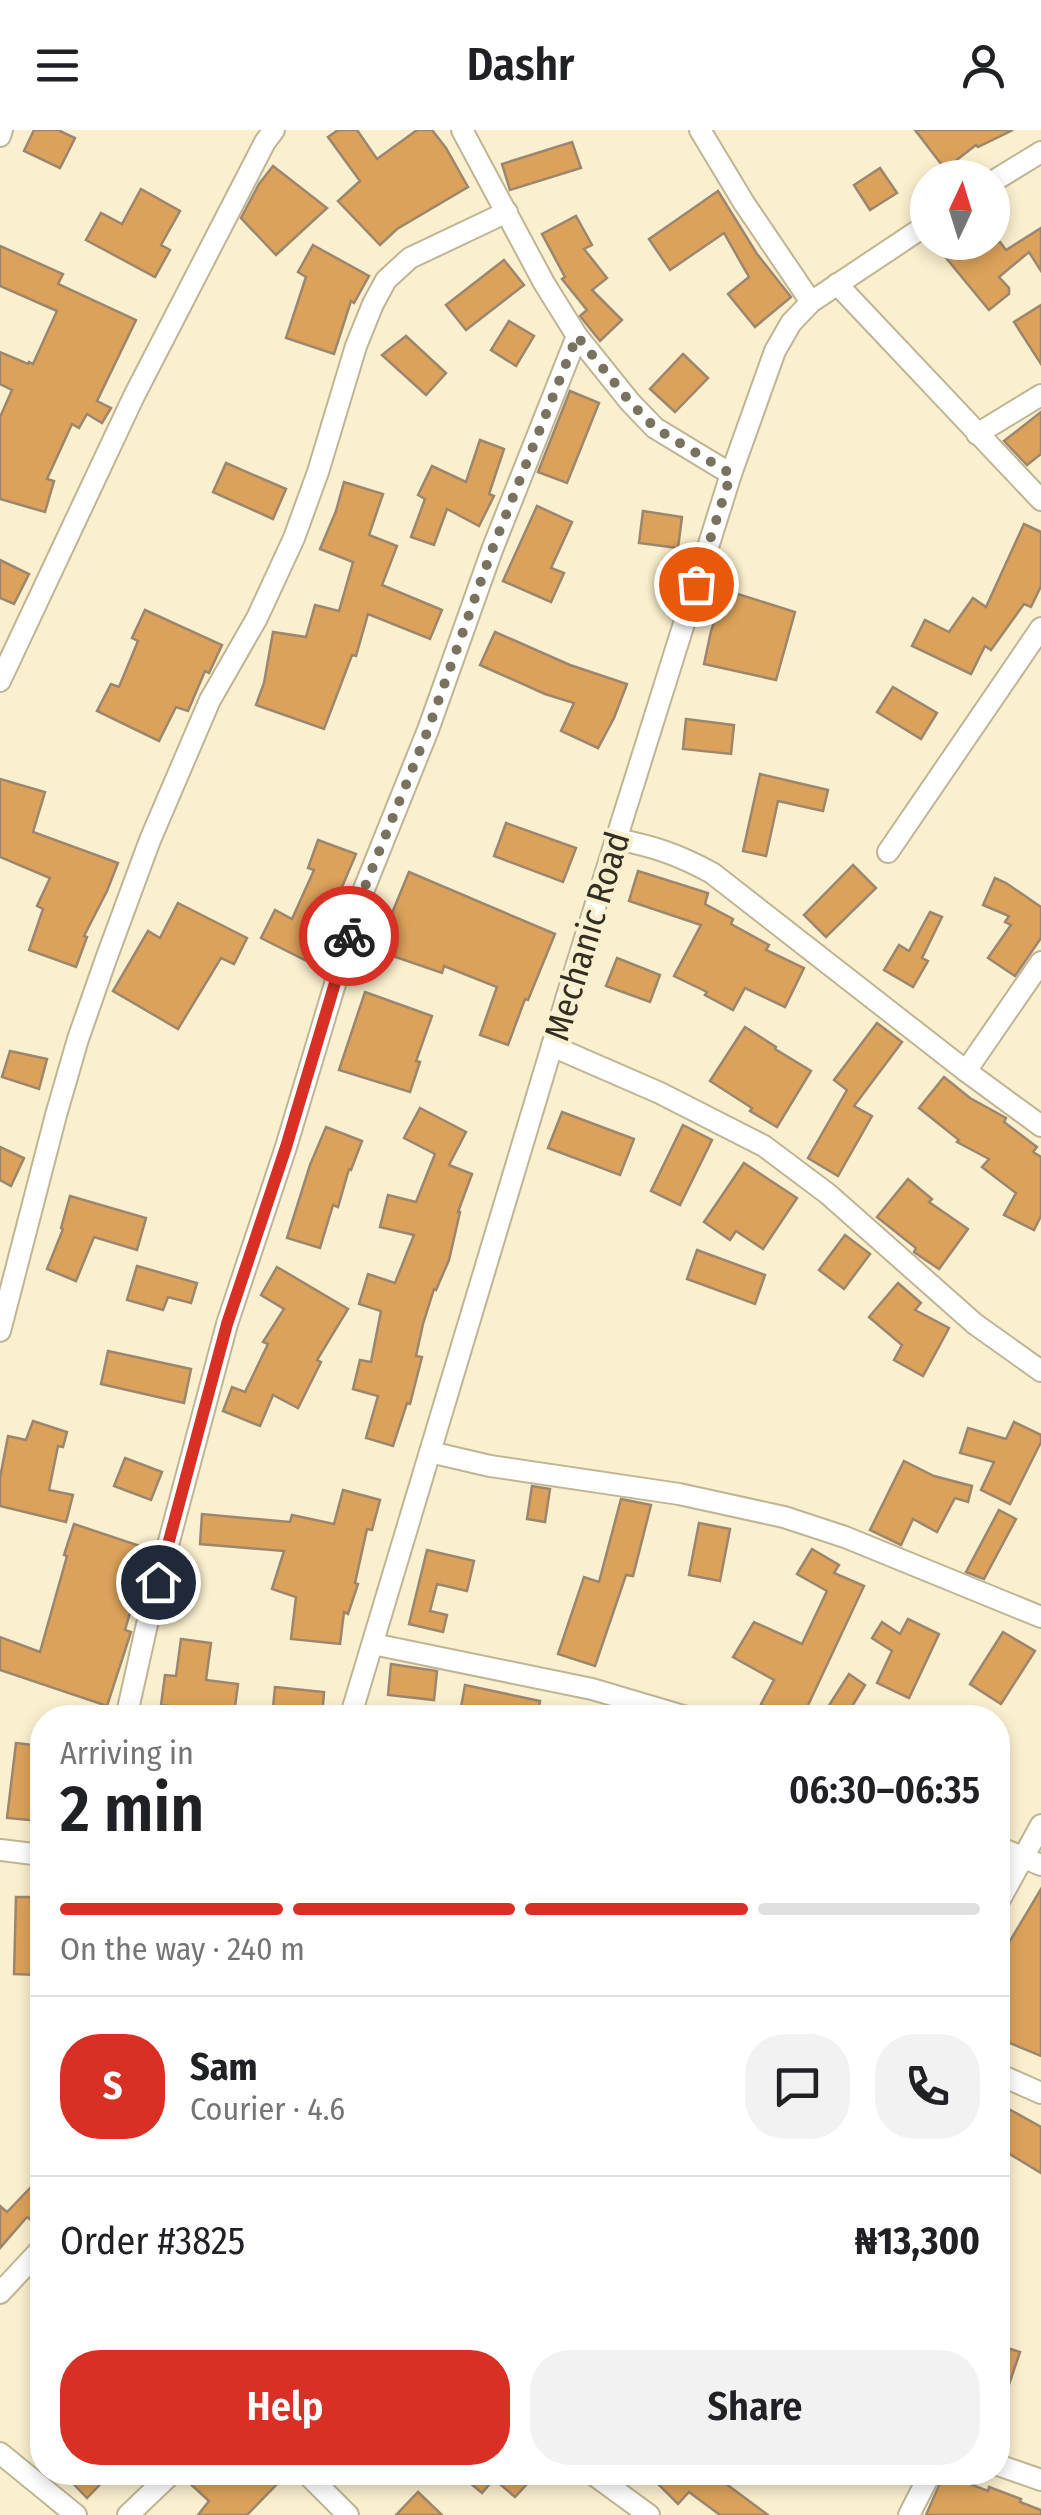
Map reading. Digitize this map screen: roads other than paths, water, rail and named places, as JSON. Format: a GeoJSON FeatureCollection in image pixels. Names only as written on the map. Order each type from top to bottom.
{"type":"FeatureCollection","features":[{"type":"Feature","properties":{"kind":"street"},"geometry":{"type":"LineString","coordinates":[[0,681],[134,396],[264,142],[274,130]]}},
{"type":"Feature","properties":{"kind":"street"},"geometry":{"type":"LineString","coordinates":[[462,130],[577,336],[655,428],[731,474]]}},
{"type":"Feature","properties":{"kind":"street"},"geometry":{"type":"LineString","coordinates":[[700,130],[811,302]]}},
{"type":"Feature","properties":{"kind":"street"},"geometry":{"type":"LineString","coordinates":[[1010,171],[1041,152]]}},
{"type":"Feature","properties":{"kind":"street"},"geometry":{"type":"LineString","coordinates":[[0,1331],[56,1115],[106,958],[150,840],[210,700],[257,618],[294,538],[373,304],[386,280],[410,258],[507,212]]}},
{"type":"Feature","properties":{"kind":"street","name":"Mechanic Road"},"geometry":{"type":"LineString","coordinates":[[354,1705],[552,1046],[731,474],[776,351],[791,323],[811,302],[910,236]]}},
{"type":"Feature","properties":{"kind":"street"},"geometry":{"type":"LineString","coordinates":[[837,284],[1041,500]]}},
{"type":"Feature","properties":{"kind":"street"},"geometry":{"type":"LineString","coordinates":[[129,1705],[152,1602],[227,1324],[286,1147],[362,894],[577,336]]}},
{"type":"Feature","properties":{"kind":"street"},"geometry":{"type":"LineString","coordinates":[[977,434],[1041,395]]}},
{"type":"Feature","properties":{"kind":"street"},"geometry":{"type":"LineString","coordinates":[[888,852],[1041,628]]}},
{"type":"Feature","properties":{"kind":"street"},"geometry":{"type":"LineString","coordinates":[[617,839],[658,848],[712,873],[1041,1126]]}},
{"type":"Feature","properties":{"kind":"street"},"geometry":{"type":"LineString","coordinates":[[966,1070],[1041,962]]}},
{"type":"Feature","properties":{"kind":"street"},"geometry":{"type":"LineString","coordinates":[[552,1046],[660,1093],[764,1146],[828,1194],[974,1324],[1041,1371]]}},
{"type":"Feature","properties":{"kind":"street"},"geometry":{"type":"LineString","coordinates":[[430,1452],[490,1466],[680,1494],[784,1517],[844,1537],[1041,1617]]}},
{"type":"Feature","properties":{"kind":"street"},"geometry":{"type":"LineString","coordinates":[[373,1644],[592,1689],[646,1705]]}},
{"type":"Feature","properties":{"kind":"street"},"geometry":{"type":"LineString","coordinates":[[1010,1889],[1032,1862],[1041,1825]]}},
{"type":"Feature","properties":{"kind":"street"},"geometry":{"type":"LineString","coordinates":[[0,1850],[30,1854]]}},
{"type":"Feature","properties":{"kind":"street"},"geometry":{"type":"LineString","coordinates":[[1010,2079],[1041,2093]]}},
{"type":"Feature","properties":{"kind":"street"},"geometry":{"type":"LineString","coordinates":[[0,2294],[30,2261]]}},
{"type":"Feature","properties":{"kind":"street"},"geometry":{"type":"LineString","coordinates":[[0,2454],[30,2478]]}},
{"type":"Feature","properties":{"kind":"street"},"geometry":{"type":"LineString","coordinates":[[1010,2469],[1041,2480]]}},
{"type":"Feature","properties":{"kind":"street"},"geometry":{"type":"LineString","coordinates":[[39,2485],[76,2515]]}},
{"type":"Feature","properties":{"kind":"street"},"geometry":{"type":"LineString","coordinates":[[128,2515],[160,2485]]}},
{"type":"Feature","properties":{"kind":"street"},"geometry":{"type":"LineString","coordinates":[[318,2485],[348,2515]]}},
{"type":"Feature","properties":{"kind":"street"},"geometry":{"type":"LineString","coordinates":[[608,2485],[649,2515]]}},
{"type":"Feature","properties":{"kind":"street"},"geometry":{"type":"LineString","coordinates":[[910,2515],[925,2485]]}}]}
